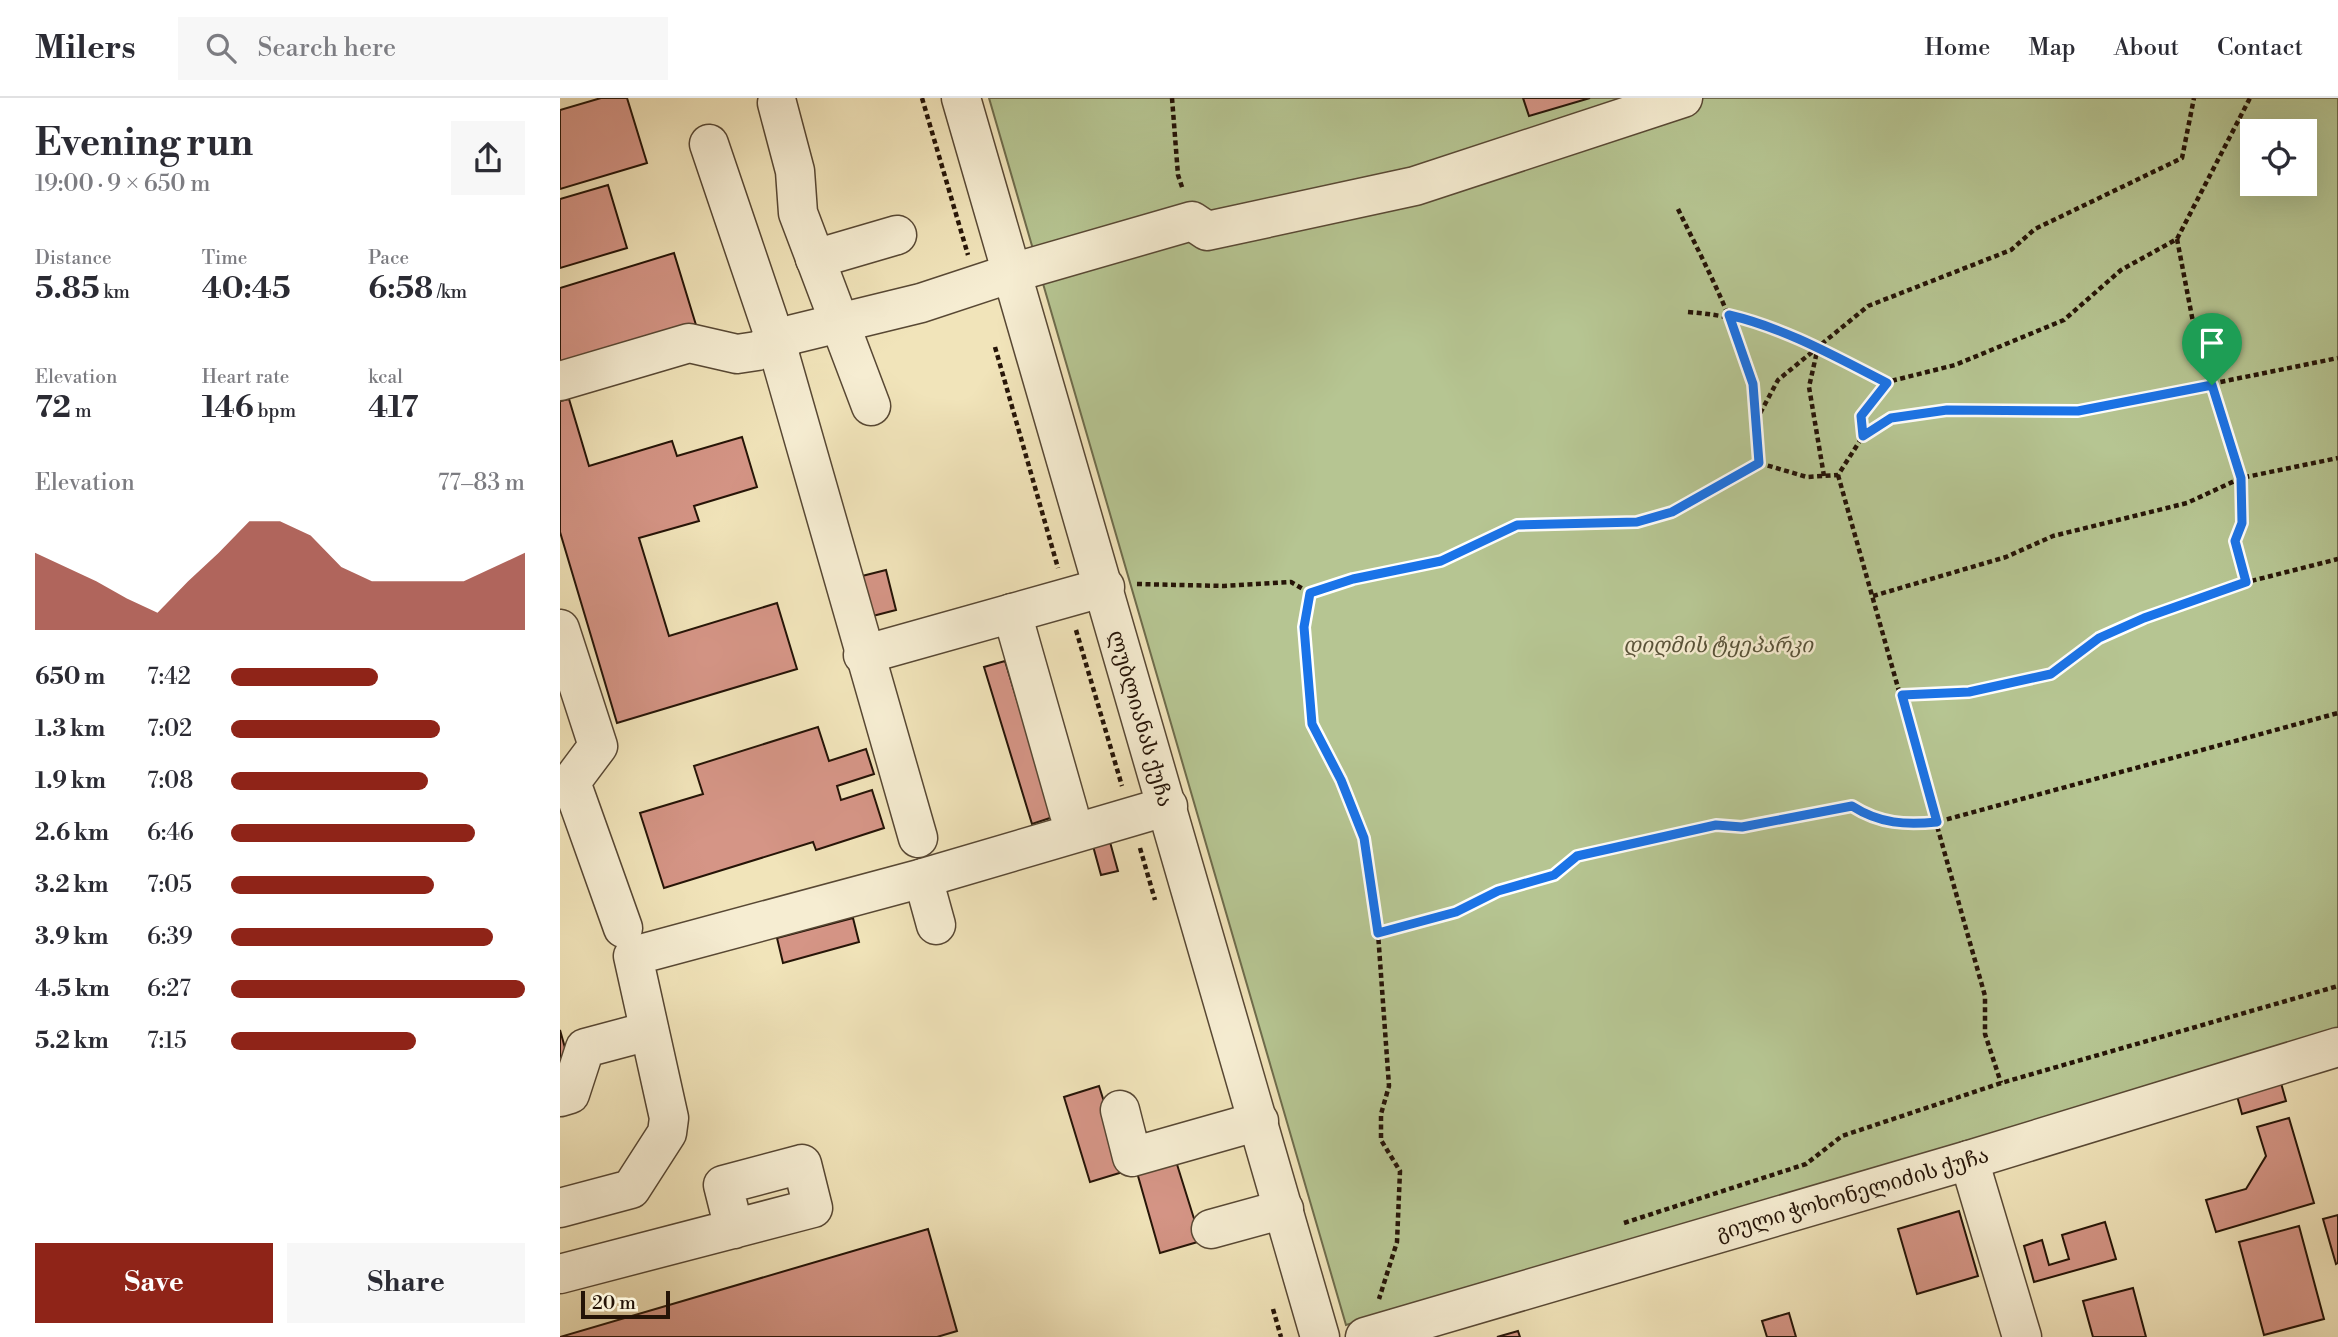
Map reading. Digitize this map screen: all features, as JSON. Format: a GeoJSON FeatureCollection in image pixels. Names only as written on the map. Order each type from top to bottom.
{"type":"FeatureCollection","features":[{"type":"Feature","properties":{"kind":"street","name":"ლუბლიანას ქუჩა"},"geometry":{"type":"LineString","coordinates":[[961,98],[1105,587],[1320,1337]]}},
{"type":"Feature","properties":{"kind":"street"},"geometry":{"type":"LineString","coordinates":[[560,381],[689,343],[737,354],[757,351],[776,342],[921,303],[1012,273],[1192,221],[1207,230],[1415,186],[1683,98]]}},
{"type":"Feature","properties":{"kind":"street"},"geometry":{"type":"LineString","coordinates":[[777,103],[794,171],[798,213],[871,405]]}},
{"type":"Feature","properties":{"kind":"street"},"geometry":{"type":"LineString","coordinates":[[709,144],[776,342],[863,655],[918,838]]}},
{"type":"Feature","properties":{"kind":"street"},"geometry":{"type":"LineString","coordinates":[[815,259],[897,235]]}},
{"type":"Feature","properties":{"kind":"street"},"geometry":{"type":"LineString","coordinates":[[863,655],[1105,587]]}},
{"type":"Feature","properties":{"kind":"street"},"geometry":{"type":"LineString","coordinates":[[1012,613],[1069,813]]}},
{"type":"Feature","properties":{"kind":"street"},"geometry":{"type":"LineString","coordinates":[[561,641],[598,746],[571,782],[623,928]]}},
{"type":"Feature","properties":{"kind":"street"},"geometry":{"type":"LineString","coordinates":[[560,1208],[631,1189],[667,1132],[669,1118],[633,956],[923,877],[1168,806]]}},
{"type":"Feature","properties":{"kind":"street"},"geometry":{"type":"LineString","coordinates":[[923,877],[936,925]]}},
{"type":"Feature","properties":{"kind":"street"},"geometry":{"type":"LineString","coordinates":[[560,1097],[570,1094],[585,1048],[649,1031]]}},
{"type":"Feature","properties":{"kind":"street","name":"გიული ჭოხონელიძის ქუჩა"},"geometry":{"type":"LineString","coordinates":[[1365,1337],[1969,1160],[2338,1047]]}},
{"type":"Feature","properties":{"kind":"street"},"geometry":{"type":"LineString","coordinates":[[1120,1110],[1132,1157],[1259,1121]]}},
{"type":"Feature","properties":{"kind":"street"},"geometry":{"type":"LineString","coordinates":[[1969,1160],[2022,1337]]}},
{"type":"Feature","properties":{"kind":"street"},"geometry":{"type":"LineString","coordinates":[[1211,1229],[1284,1209]]}},
{"type":"Feature","properties":{"kind":"street"},"geometry":{"type":"LineString","coordinates":[[560,1274],[734,1229]]}},
{"type":"Feature","properties":{"kind":"path"},"geometry":{"type":"LineString","coordinates":[[1172,98],[1178,175],[1192,221]]}},
{"type":"Feature","properties":{"kind":"path"},"geometry":{"type":"LineString","coordinates":[[1758,419],[1778,380],[1868,306],[2011,250],[2035,229],[2182,158],[2194,98]]}},
{"type":"Feature","properties":{"kind":"path"},"geometry":{"type":"LineString","coordinates":[[1863,436],[1861,416],[1887,383],[1955,365],[2064,320],[2121,270],[2178,239],[2250,98]]}},
{"type":"Feature","properties":{"kind":"path"},"geometry":{"type":"LineString","coordinates":[[1678,209],[1729,315],[1753,384],[1758,419],[1759,463]]}},
{"type":"Feature","properties":{"kind":"path"},"geometry":{"type":"LineString","coordinates":[[2178,239],[2198,348],[2241,478],[2242,523],[2235,541],[2246,582]]}},
{"type":"Feature","properties":{"kind":"path"},"geometry":{"type":"LineString","coordinates":[[1688,312],[1729,315],[1755,321],[1818,347],[1887,383]]}},
{"type":"Feature","properties":{"kind":"path"},"geometry":{"type":"LineString","coordinates":[[1818,347],[1809,387],[1824,476]]}},
{"type":"Feature","properties":{"kind":"path"},"geometry":{"type":"LineString","coordinates":[[2001,1083],[1985,1034],[1985,996],[1838,475],[1863,436],[1891,418],[1947,410],[2078,411],[2338,358]]}},
{"type":"Feature","properties":{"kind":"path"},"geometry":{"type":"LineString","coordinates":[[1873,596],[2006,557],[2053,536],[2187,503],[2241,478],[2338,458]]}},
{"type":"Feature","properties":{"kind":"path"},"geometry":{"type":"LineString","coordinates":[[1105,587],[1126,584],[1224,586],[1291,582],[1310,593],[1353,579],[1441,561],[1517,525],[1637,522],[1672,512],[1759,463],[1807,477],[1838,475]]}},
{"type":"Feature","properties":{"kind":"path"},"geometry":{"type":"LineString","coordinates":[[1902,695],[1969,692],[2051,674],[2099,638],[2144,618],[2246,582],[2338,559]]}},
{"type":"Feature","properties":{"kind":"path"},"geometry":{"type":"LineString","coordinates":[[1310,593],[1304,627],[1312,724],[1341,780],[1364,838],[1378,933],[1389,1086],[1381,1114],[1381,1140],[1400,1171],[1398,1242],[1377,1303],[1388,1299]]}},
{"type":"Feature","properties":{"kind":"path"},"geometry":{"type":"LineString","coordinates":[[1378,933],[1456,912],[1498,891],[1554,875],[1577,856],[1716,825],[1742,827],[1852,806],[1867,816],[1903,825],[1937,822],[2338,713]]}},
{"type":"Feature","properties":{"kind":"path"},"geometry":{"type":"LineString","coordinates":[[1619,1224],[1806,1164],[1842,1136],[2001,1083],[2338,986]]}},
{"type":"Feature","properties":{"kind":"green space","name":"დიღმის ტყეპარკი"},"geometry":{"type":"Polygon","coordinates":[[[989,98],[2338,98],[2338,1033],[1346,1325],[989,98]]]}},
{"type":"Feature","properties":{"kind":"building"},"geometry":{"type":"Polygon","coordinates":[[[601,98],[627,98],[647,163],[560,189],[560,110],[601,98]]]}},
{"type":"Feature","properties":{"kind":"building"},"geometry":{"type":"Polygon","coordinates":[[[1523,98],[1590,98],[1529,116],[1523,98]]]}},
{"type":"Feature","properties":{"kind":"building"},"geometry":{"type":"Polygon","coordinates":[[[608,185],[627,248],[560,268],[560,199],[608,185]]]}},
{"type":"Feature","properties":{"kind":"building"},"geometry":{"type":"Polygon","coordinates":[[[674,253],[696,325],[560,367],[560,288],[674,253]]]}},
{"type":"Feature","properties":{"kind":"building"},"geometry":{"type":"Polygon","coordinates":[[[569,399],[589,466],[672,441],[677,456],[742,437],[757,487],[694,506],[699,521],[639,538],[669,636],[777,603],[797,669],[617,723],[560,532],[560,401],[569,399]]]}},
{"type":"Feature","properties":{"kind":"building"},"geometry":{"type":"Polygon","coordinates":[[[886,570],[896,610],[865,618],[854,578],[886,570]]]}},
{"type":"Feature","properties":{"kind":"building"},"geometry":{"type":"Polygon","coordinates":[[[1005,661],[1053,817],[1032,824],[984,667],[1005,661]]]}},
{"type":"Feature","properties":{"kind":"building"},"geometry":{"type":"Polygon","coordinates":[[[818,727],[829,761],[866,749],[874,774],[837,786],[841,800],[872,790],[884,828],[816,850],[813,842],[664,888],[640,813],[703,794],[694,766],[818,727]]]}},
{"type":"Feature","properties":{"kind":"building"},"geometry":{"type":"Polygon","coordinates":[[[1110,842],[1118,871],[1101,875],[1093,846],[1110,842]]]}},
{"type":"Feature","properties":{"kind":"building"},"geometry":{"type":"Polygon","coordinates":[[[853,918],[859,942],[783,963],[777,938],[853,918]]]}},
{"type":"Feature","properties":{"kind":"building"},"geometry":{"type":"Polygon","coordinates":[[[560,1030],[567,1055],[560,1057],[560,1030]]]}},
{"type":"Feature","properties":{"kind":"building"},"geometry":{"type":"Polygon","coordinates":[[[2281,1083],[2286,1101],[2242,1114],[2237,1096],[2281,1083]]]}},
{"type":"Feature","properties":{"kind":"building"},"geometry":{"type":"Polygon","coordinates":[[[1099,1086],[1126,1171],[1090,1182],[1064,1097],[1099,1086]]]}},
{"type":"Feature","properties":{"kind":"building"},"geometry":{"type":"Polygon","coordinates":[[[2289,1118],[2314,1203],[2216,1232],[2206,1200],[2246,1189],[2266,1156],[2257,1127],[2289,1118]]]}},
{"type":"Feature","properties":{"kind":"building"},"geometry":{"type":"Polygon","coordinates":[[[1175,1158],[1201,1241],[1160,1253],[1136,1169],[1175,1158]]]}},
{"type":"Feature","properties":{"kind":"building"},"geometry":{"type":"Polygon","coordinates":[[[1959,1211],[1978,1276],[1917,1294],[1898,1229],[1959,1211]]]}},
{"type":"Feature","properties":{"kind":"building"},"geometry":{"type":"Polygon","coordinates":[[[2338,1215],[2338,1263],[2336,1264],[2323,1219],[2338,1215]]]}},
{"type":"Feature","properties":{"kind":"building"},"geometry":{"type":"Polygon","coordinates":[[[2105,1222],[2116,1259],[2034,1282],[2024,1246],[2042,1240],[2049,1265],[2069,1259],[2062,1235],[2105,1222]]]}},
{"type":"Feature","properties":{"kind":"building"},"geometry":{"type":"Polygon","coordinates":[[[2299,1226],[2324,1319],[2264,1335],[2239,1242],[2299,1226]]]}},
{"type":"Feature","properties":{"kind":"building"},"geometry":{"type":"Polygon","coordinates":[[[928,1229],[957,1331],[937,1337],[560,1337],[928,1229]]]}},
{"type":"Feature","properties":{"kind":"building"},"geometry":{"type":"Polygon","coordinates":[[[2133,1288],[2146,1337],[2093,1337],[2083,1301],[2133,1288]]]}},
{"type":"Feature","properties":{"kind":"building"},"geometry":{"type":"Polygon","coordinates":[[[1789,1313],[1796,1337],[1767,1337],[1762,1321],[1789,1313]]]}},
{"type":"Feature","properties":{"kind":"building"},"geometry":{"type":"Polygon","coordinates":[[[1518,1331],[1520,1337],[1497,1337],[1518,1331]]]}},
{"type":"Feature","properties":{"kind":"route"},"geometry":{"type":"LineString","coordinates":[[1729,315],[1755,321],[1818,347],[1887,383],[1861,416],[1863,436],[1891,418],[1947,410],[2078,411],[2212,385],[2241,478],[2242,523],[2235,541],[2246,582],[2144,618],[2099,638],[2051,674],[1969,692],[1902,695],[1937,822],[1903,825],[1867,816],[1852,806],[1742,827],[1716,825],[1577,856],[1554,875],[1498,891],[1456,912],[1378,933],[1364,838],[1341,780],[1312,724],[1304,627],[1310,593],[1353,579],[1441,561],[1517,525],[1637,522],[1672,512],[1759,463],[1758,419],[1753,384],[1729,315]]}}]}
